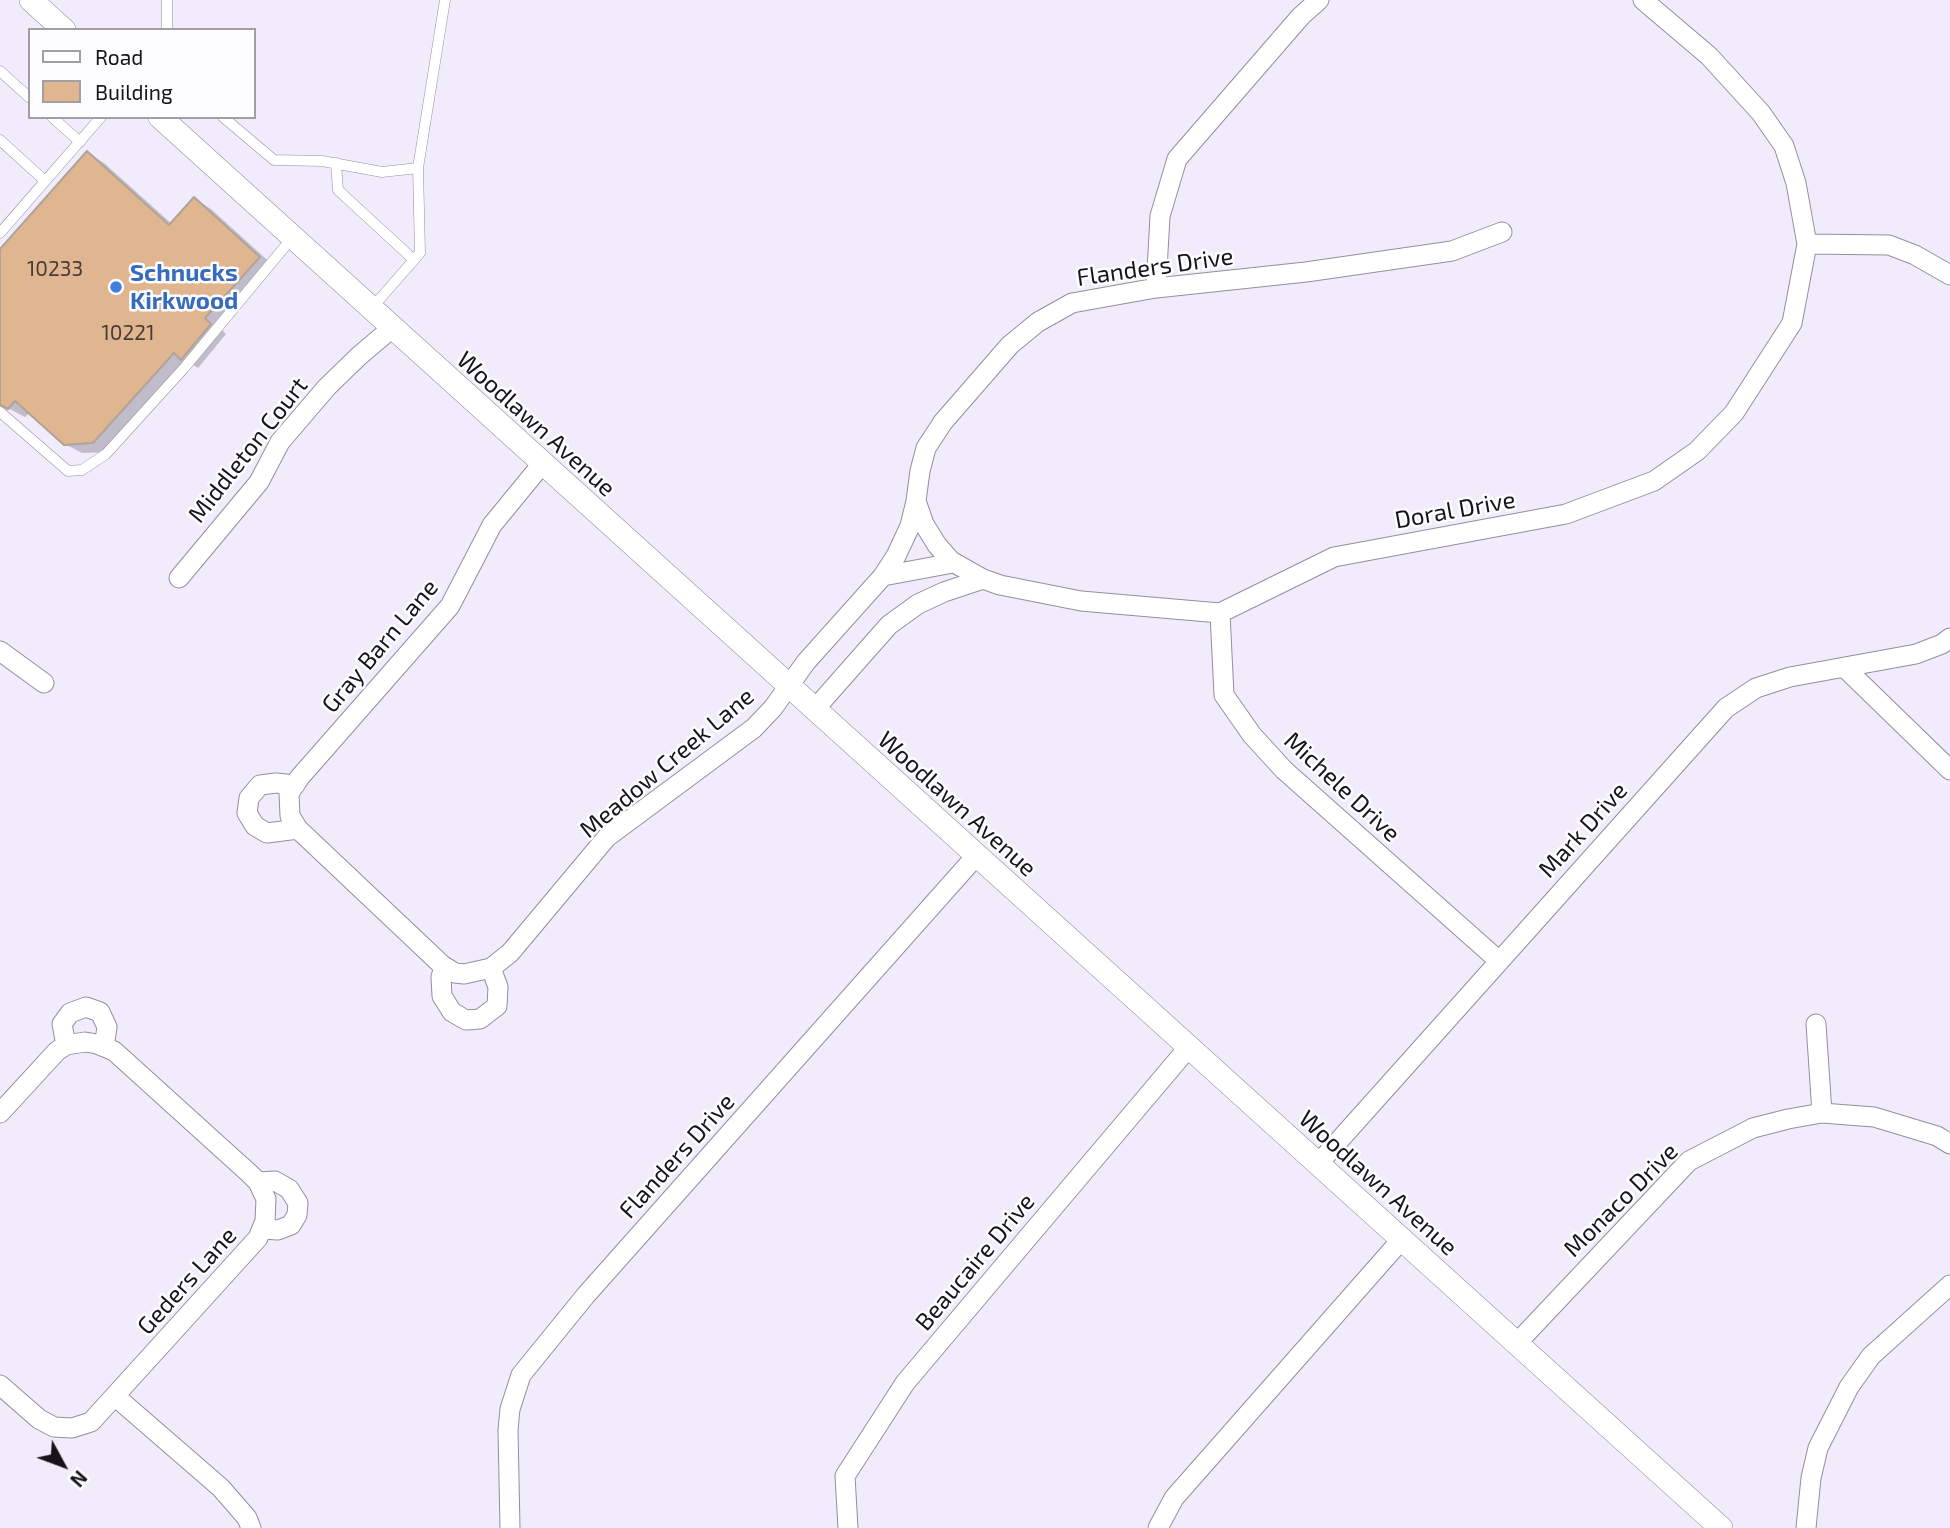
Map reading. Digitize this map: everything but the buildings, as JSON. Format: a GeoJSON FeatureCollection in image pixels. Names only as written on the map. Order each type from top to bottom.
{"type":"FeatureCollection","features":[{"type":"Feature","properties":{"kind":"street"},"geometry":{"type":"LineString","coordinates":[[31,0],[62,28]]}},
{"type":"Feature","properties":{"kind":"street"},"geometry":{"type":"LineString","coordinates":[[1156,288],[1160,216],[1177,159],[1301,16],[1319,0]]}},
{"type":"Feature","properties":{"kind":"street"},"geometry":{"type":"LineString","coordinates":[[1643,0],[1709,56],[1761,113],[1784,146],[1796,183],[1807,244],[1889,245],[1915,255],[1950,275]]}},
{"type":"Feature","properties":{"kind":"street","name":"Woodlawn Avenue"},"geometry":{"type":"LineString","coordinates":[[162,119],[370,310],[1721,1528]]}},
{"type":"Feature","properties":{"kind":"street","name":"Flanders Drive"},"geometry":{"type":"LineString","coordinates":[[789,687],[806,662],[883,576],[896,556],[916,501],[926,448],[943,422],[1010,345],[1038,322],[1072,303],[1156,288],[1306,272],[1452,251],[1502,232]]}},
{"type":"Feature","properties":{"kind":"street","name":"Doral Drive"},"geometry":{"type":"LineString","coordinates":[[1220,613],[1334,557],[1566,514],[1654,481],[1697,451],[1734,413],[1792,323],[1807,244]]}},
{"type":"Feature","properties":{"kind":"street","name":"Middleton Court"},"geometry":{"type":"LineString","coordinates":[[179,578],[259,482],[280,442],[359,356],[392,328]]}},
{"type":"Feature","properties":{"kind":"street","name":"Gray Barn Lane"},"geometry":{"type":"LineString","coordinates":[[295,785],[450,606],[492,525],[542,464]]}},
{"type":"Feature","properties":{"kind":"street"},"geometry":{"type":"LineString","coordinates":[[916,501],[924,524],[937,545],[953,563],[982,579],[1081,601],[1220,613]]}},
{"type":"Feature","properties":{"kind":"street"},"geometry":{"type":"LineString","coordinates":[[883,576],[953,563]]}},
{"type":"Feature","properties":{"kind":"street"},"geometry":{"type":"LineString","coordinates":[[814,710],[889,625],[918,604],[982,579]]}},
{"type":"Feature","properties":{"kind":"street","name":"Michele Drive"},"geometry":{"type":"LineString","coordinates":[[1220,613],[1224,695],[1252,734],[1284,770],[1498,960]]}},
{"type":"Feature","properties":{"kind":"street","name":"Mark Drive"},"geometry":{"type":"LineString","coordinates":[[1318,1164],[1498,960],[1726,709],[1756,688],[1790,677],[1916,654],[1950,638]]}},
{"type":"Feature","properties":{"kind":"street"},"geometry":{"type":"LineString","coordinates":[[0,651],[44,683]]}},
{"type":"Feature","properties":{"kind":"street"},"geometry":{"type":"LineString","coordinates":[[1845,668],[1950,770]]}},
{"type":"Feature","properties":{"kind":"street","name":"Meadow Creek Lane"},"geometry":{"type":"LineString","coordinates":[[491,968],[510,953],[607,837],[754,728],[789,687]]}},
{"type":"Feature","properties":{"kind":"street"},"geometry":{"type":"LineString","coordinates":[[295,785],[260,785],[249,798],[247,813],[255,825],[267,833],[298,829]]}},
{"type":"Feature","properties":{"kind":"street"},"geometry":{"type":"LineString","coordinates":[[295,785],[289,793],[290,816],[298,829],[444,967],[464,974],[491,968],[498,987],[497,1006],[480,1019],[466,1020],[452,1012],[442,996],[441,977],[444,967]]}},
{"type":"Feature","properties":{"kind":"street","name":"Flanders Drive"},"geometry":{"type":"LineString","coordinates":[[510,1528],[508,1430],[510,1409],[521,1375],[586,1296],[976,856]]}},
{"type":"Feature","properties":{"kind":"street"},"geometry":{"type":"LineString","coordinates":[[75,1044],[62,1024],[70,1013],[86,1007],[100,1012],[107,1027],[104,1047]]}},
{"type":"Feature","properties":{"kind":"street"},"geometry":{"type":"LineString","coordinates":[[1816,1024],[1822,1113]]}},
{"type":"Feature","properties":{"kind":"street"},"geometry":{"type":"LineString","coordinates":[[0,1113],[49,1058],[75,1044],[104,1047],[114,1051],[258,1182],[275,1181],[289,1189],[298,1203],[297,1215],[290,1225],[278,1230],[263,1229]]}},
{"type":"Feature","properties":{"kind":"street","name":"Beaucaire Drive"},"geometry":{"type":"LineString","coordinates":[[848,1528],[845,1476],[905,1383],[1188,1048]]}},
{"type":"Feature","properties":{"kind":"street","name":"Monaco Drive"},"geometry":{"type":"LineString","coordinates":[[1517,1343],[1689,1161],[1753,1128],[1822,1113],[1874,1116],[1937,1136],[1950,1144]]}},
{"type":"Feature","properties":{"kind":"street","name":"Geders Lane"},"geometry":{"type":"LineString","coordinates":[[0,1385],[40,1419],[54,1427],[72,1428],[91,1422],[252,1246],[263,1229],[266,1199],[258,1182]]}},
{"type":"Feature","properties":{"kind":"street"},"geometry":{"type":"LineString","coordinates":[[1158,1528],[1174,1498],[1402,1239]]}},
{"type":"Feature","properties":{"kind":"street"},"geometry":{"type":"LineString","coordinates":[[1806,1528],[1811,1478],[1818,1448],[1849,1387],[1871,1356],[1950,1285]]}},
{"type":"Feature","properties":{"kind":"street"},"geometry":{"type":"LineString","coordinates":[[116,1397],[221,1488],[247,1518],[251,1528]]}},
{"type":"Feature","properties":{"kind":"lane"},"geometry":{"type":"LineString","coordinates":[[167,0],[167,28]]}},
{"type":"Feature","properties":{"kind":"lane"},"geometry":{"type":"LineString","coordinates":[[370,310],[421,253],[418,169],[445,0]]}},
{"type":"Feature","properties":{"kind":"lane"},"geometry":{"type":"LineString","coordinates":[[0,71],[28,95]]}},
{"type":"Feature","properties":{"kind":"lane"},"geometry":{"type":"LineString","coordinates":[[54,119],[80,142]]}},
{"type":"Feature","properties":{"kind":"lane"},"geometry":{"type":"LineString","coordinates":[[0,233],[4,220],[45,181],[99,119]]}},
{"type":"Feature","properties":{"kind":"lane"},"geometry":{"type":"LineString","coordinates":[[225,119],[274,160],[322,161],[382,172],[418,169]]}},
{"type":"Feature","properties":{"kind":"lane"},"geometry":{"type":"LineString","coordinates":[[0,140],[45,181]]}},
{"type":"Feature","properties":{"kind":"lane"},"geometry":{"type":"LineString","coordinates":[[336,163],[338,190],[414,260]]}},
{"type":"Feature","properties":{"kind":"lane"},"geometry":{"type":"LineString","coordinates":[[0,412],[68,471],[82,470],[106,454],[186,367],[292,238]]}},
{"type":"Feature","properties":{"kind":"place","name":"Schnucks Kirkwood"},"geometry":{"type":"Point","coordinates":[116,287]}}]}
